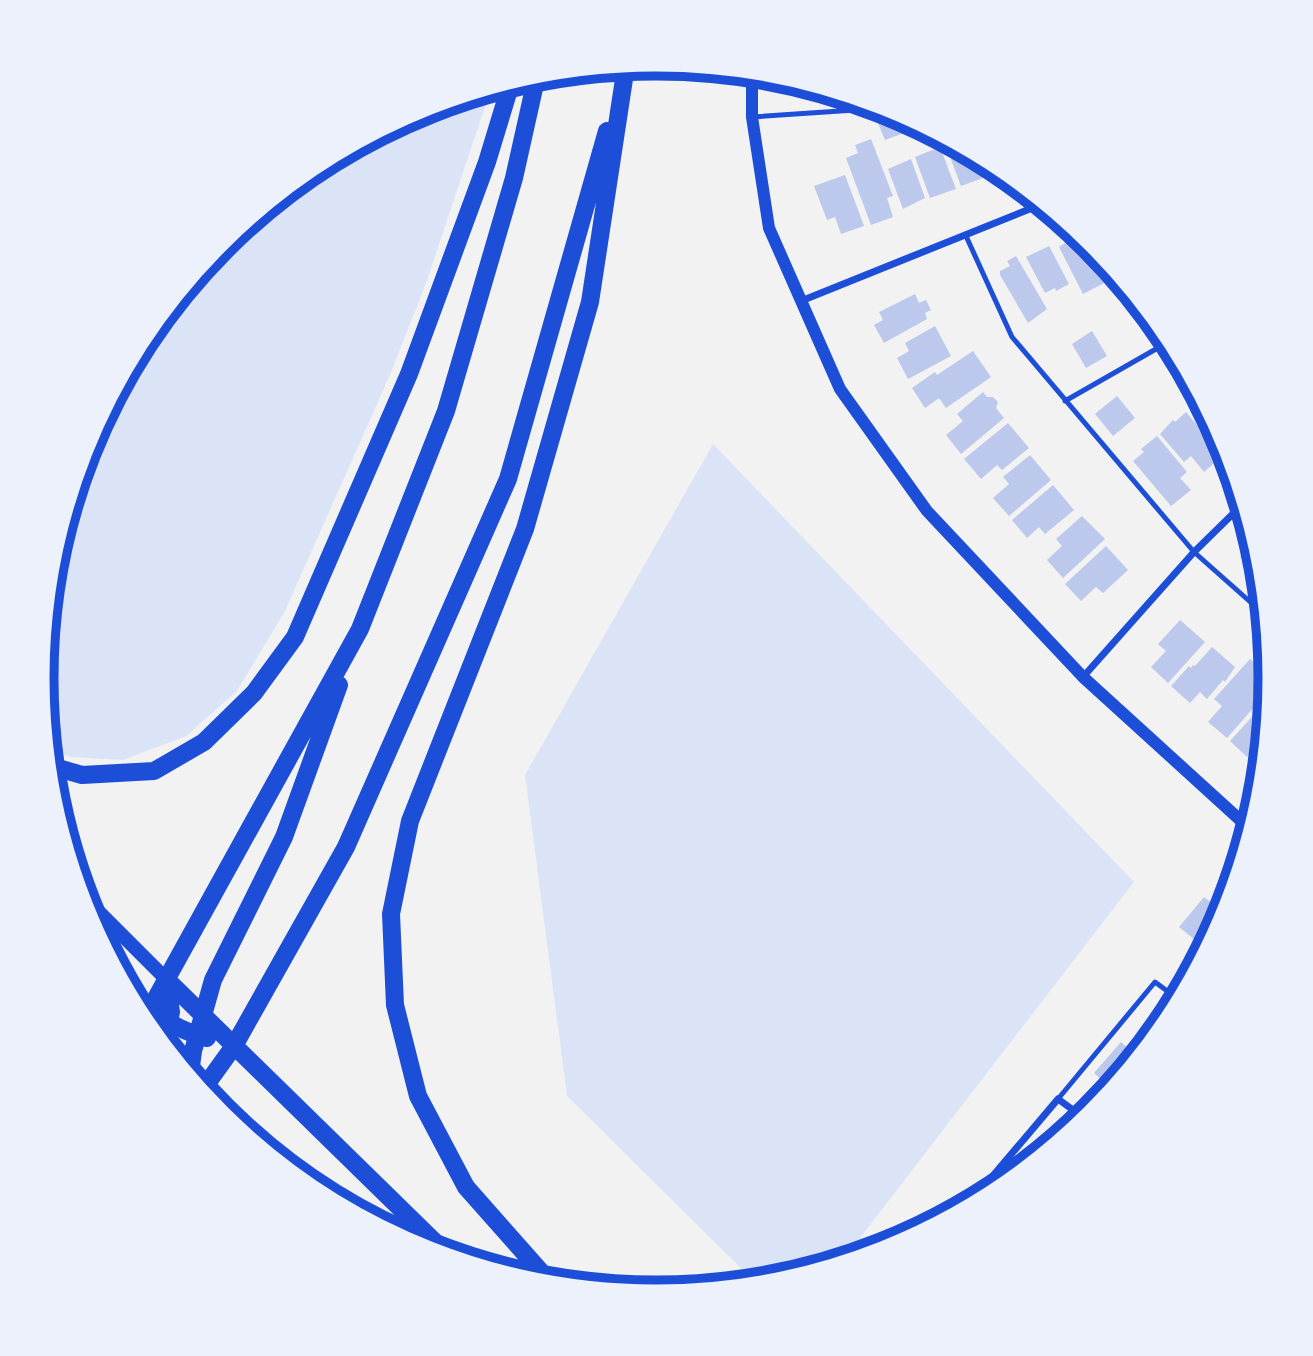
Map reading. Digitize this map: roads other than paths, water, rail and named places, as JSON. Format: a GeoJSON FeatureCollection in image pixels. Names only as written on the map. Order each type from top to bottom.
{"type":"FeatureCollection","features":[{"type":"Feature","properties":{"kind":"main road"},"geometry":{"type":"LineString","coordinates":[[209,1081],[234,1046],[346,847],[508,479],[623,77]]}},
{"type":"Feature","properties":{"kind":"main road"},"geometry":{"type":"LineString","coordinates":[[538,1269],[466,1187],[418,1096],[395,1006],[391,914],[410,821],[526,529],[590,302],[624,77]]}},
{"type":"Feature","properties":{"kind":"main road"},"geometry":{"type":"LineString","coordinates":[[192,1060],[213,980],[284,837],[360,629],[446,411],[514,178],[534,88]]}},
{"type":"Feature","properties":{"kind":"main road"},"geometry":{"type":"LineString","coordinates":[[61,769],[82,775],[154,771],[204,742],[254,693],[295,637],[409,374],[487,162],[508,94]]}},
{"type":"Feature","properties":{"kind":"main road"},"geometry":{"type":"LineString","coordinates":[[152,1006],[360,629]]}},
{"type":"Feature","properties":{"kind":"main road"},"geometry":{"type":"LineString","coordinates":[[104,917],[427,1234]]}},
{"type":"Feature","properties":{"kind":"main road"},"geometry":{"type":"LineString","coordinates":[[166,979],[171,1012],[167,1028]]}},
{"type":"Feature","properties":{"kind":"main road"},"geometry":{"type":"LineString","coordinates":[[161,1020],[184,1032],[234,1046]]}},
{"type":"Feature","properties":{"kind":"street"},"geometry":{"type":"LineString","coordinates":[[752,84],[752,117],[769,228],[840,389],[927,511],[1083,677],[1241,821]]}},
{"type":"Feature","properties":{"kind":"street"},"geometry":{"type":"LineString","coordinates":[[801,301],[1033,208]]}},
{"type":"Feature","properties":{"kind":"street"},"geometry":{"type":"LineString","coordinates":[[1083,677],[1195,552],[1235,512]]}},
{"type":"Feature","properties":{"kind":"street"},"geometry":{"type":"LineString","coordinates":[[991,1179],[1058,1099],[1075,1111]]}},
{"type":"Feature","properties":{"kind":"lane"},"geometry":{"type":"LineString","coordinates":[[752,117],[855,110]]}},
{"type":"Feature","properties":{"kind":"lane"},"geometry":{"type":"LineString","coordinates":[[966,236],[1012,337],[1195,552],[1254,606]]}},
{"type":"Feature","properties":{"kind":"lane"},"geometry":{"type":"LineString","coordinates":[[1065,401],[1159,347]]}},
{"type":"Feature","properties":{"kind":"lane"},"geometry":{"type":"LineString","coordinates":[[1058,1099],[1154,982],[1169,993]]}}]}
